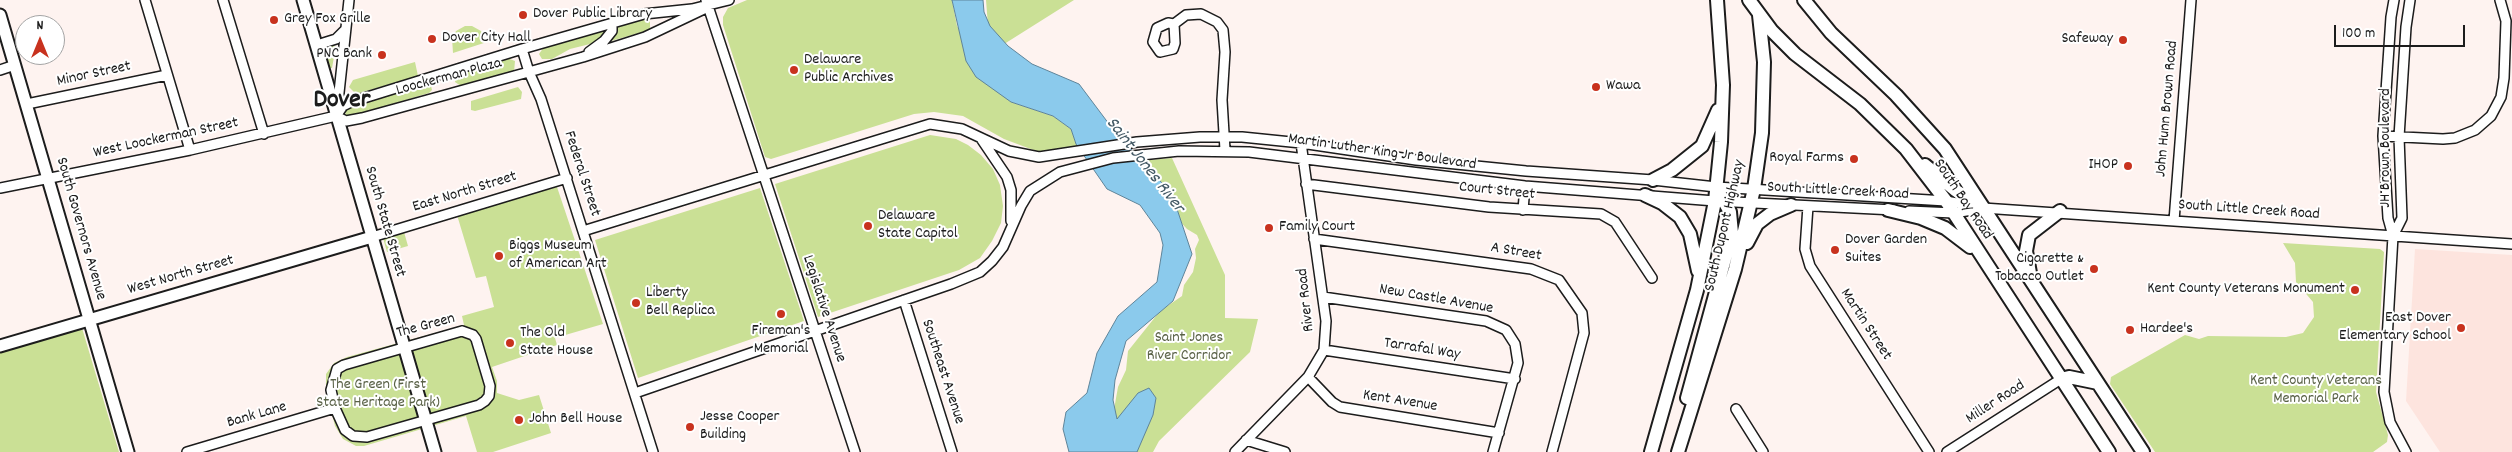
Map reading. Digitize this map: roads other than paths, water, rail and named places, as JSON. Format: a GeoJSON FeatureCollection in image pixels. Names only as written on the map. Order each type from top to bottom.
{"type":"FeatureCollection","features":[{"type":"Feature","properties":{"kind":"highway","name":"South Dupont Highway"},"geometry":{"type":"LineString","coordinates":[[1716,0],[1723,85],[1721,142],[1716,187]]}},
{"type":"Feature","properties":{"kind":"highway","name":"South Bay Road"},"geometry":{"type":"LineString","coordinates":[[1749,0],[1794,54],[1860,104],[1906,149],[1946,201],[2109,452]]}},
{"type":"Feature","properties":{"kind":"highway","name":"South Dupont Highway"},"geometry":{"type":"LineString","coordinates":[[1677,452],[1730,285],[1754,189],[1763,118],[1764,62],[1756,0]]}},
{"type":"Feature","properties":{"kind":"highway","name":"South Bay Road"},"geometry":{"type":"LineString","coordinates":[[1804,0],[1831,33],[1896,95],[1945,149],[2144,452]]}},
{"type":"Feature","properties":{"kind":"highway"},"geometry":{"type":"LineString","coordinates":[[1653,180],[1689,159],[1702,146],[1717,115],[1723,85]]}},
{"type":"Feature","properties":{"kind":"highway"},"geometry":{"type":"LineString","coordinates":[[1906,149],[1956,190],[1983,208]]}},
{"type":"Feature","properties":{"kind":"highway"},"geometry":{"type":"LineString","coordinates":[[1677,452],[1692,374],[1732,233],[1732,221],[1720,201],[1716,187]]}},
{"type":"Feature","properties":{"kind":"highway"},"geometry":{"type":"LineString","coordinates":[[1645,195],[1671,209],[1686,226],[1690,234],[1698,266],[1697,290]]}},
{"type":"Feature","properties":{"kind":"highway","name":"South Dupont Highway"},"geometry":{"type":"LineString","coordinates":[[1651,452],[1720,201]]}},
{"type":"Feature","properties":{"kind":"highway"},"geometry":{"type":"LineString","coordinates":[[1730,285],[1749,237],[1757,224],[1770,214],[1791,205]]}},
{"type":"Feature","properties":{"kind":"highway"},"geometry":{"type":"LineString","coordinates":[[1888,210],[1921,218],[1946,228],[1982,258]]}},
{"type":"Feature","properties":{"kind":"highway"},"geometry":{"type":"LineString","coordinates":[[2031,280],[2026,251],[2029,235],[2060,211]]}},
{"type":"Feature","properties":{"kind":"highway"},"geometry":{"type":"LineString","coordinates":[[2061,379],[2068,377],[2098,383]]}},
{"type":"Feature","properties":{"kind":"main road","name":"South State Street"},"geometry":{"type":"LineString","coordinates":[[303,0],[434,452]]}},
{"type":"Feature","properties":{"kind":"main road","name":"South Governors Avenue"},"geometry":{"type":"LineString","coordinates":[[0,15],[128,452]]}},
{"type":"Feature","properties":{"kind":"main road","name":"West North Street"},"geometry":{"type":"LineString","coordinates":[[0,346],[372,237]]}},
{"type":"Feature","properties":{"kind":"street"},"geometry":{"type":"LineString","coordinates":[[145,0],[190,150]]}},
{"type":"Feature","properties":{"kind":"street"},"geometry":{"type":"LineString","coordinates":[[223,0],[264,134]]}},
{"type":"Feature","properties":{"kind":"street"},"geometry":{"type":"LineString","coordinates":[[336,116],[349,0]]}},
{"type":"Feature","properties":{"kind":"street"},"geometry":{"type":"LineString","coordinates":[[707,3],[729,0]]}},
{"type":"Feature","properties":{"kind":"street","name":"John Hunn Brown Road"},"geometry":{"type":"LineString","coordinates":[[2174,221],[2192,0]]}},
{"type":"Feature","properties":{"kind":"street","name":"JH Brown Boulevard"},"geometry":{"type":"LineString","coordinates":[[2393,236],[2388,218],[2383,136],[2391,17],[2394,0]]}},
{"type":"Feature","properties":{"kind":"street","name":"JH Brown Boulevard"},"geometry":{"type":"LineString","coordinates":[[2393,236],[2402,218],[2403,202],[2399,137],[2406,27],[2410,0]]}},
{"type":"Feature","properties":{"kind":"street"},"geometry":{"type":"LineString","coordinates":[[2383,136],[2456,138],[2475,130],[2490,116],[2501,97],[2504,78],[2506,21],[2500,0]]}},
{"type":"Feature","properties":{"kind":"street","name":"Loockerman Plaza"},"geometry":{"type":"LineString","coordinates":[[707,3],[693,16],[645,37],[583,57],[346,122],[336,116],[343,106],[351,102],[522,49],[644,14],[707,3]]}},
{"type":"Feature","properties":{"kind":"street","name":"Legislative Avenue"},"geometry":{"type":"LineString","coordinates":[[707,3],[856,452]]}},
{"type":"Feature","properties":{"kind":"street"},"geometry":{"type":"LineString","coordinates":[[1174,24],[1186,15],[1201,14],[1216,22],[1223,30],[1225,52],[1222,100],[1225,150]]}},
{"type":"Feature","properties":{"kind":"street"},"geometry":{"type":"LineString","coordinates":[[583,57],[604,41],[612,31],[612,23]]}},
{"type":"Feature","properties":{"kind":"street"},"geometry":{"type":"LineString","coordinates":[[316,45],[340,37],[346,27]]}},
{"type":"Feature","properties":{"kind":"street","name":"Federal Street"},"geometry":{"type":"LineString","coordinates":[[522,49],[529,72],[541,99],[584,230],[653,452]]}},
{"type":"Feature","properties":{"kind":"street"},"geometry":{"type":"LineString","coordinates":[[0,70],[15,65]]}},
{"type":"Feature","properties":{"kind":"street","name":"Minor Street"},"geometry":{"type":"LineString","coordinates":[[27,104],[167,75]]}},
{"type":"Feature","properties":{"kind":"street","name":"West Loockerman Street"},"geometry":{"type":"LineString","coordinates":[[0,188],[190,150],[336,116]]}},
{"type":"Feature","properties":{"kind":"street","name":"Martin Luther King Jr Boulevard"},"geometry":{"type":"LineString","coordinates":[[584,230],[930,124],[962,129],[1024,155],[1053,156],[1137,142],[1225,136],[1300,143],[1416,160],[1716,187]]}},
{"type":"Feature","properties":{"kind":"street"},"geometry":{"type":"LineString","coordinates":[[980,138],[1007,177],[1011,190],[1011,227]]}},
{"type":"Feature","properties":{"kind":"street","name":"River Road"},"geometry":{"type":"LineString","coordinates":[[1236,452],[1308,377],[1324,350],[1326,321],[1300,143]]}},
{"type":"Feature","properties":{"kind":"street","name":"Martin Luther King Jr Boulevard"},"geometry":{"type":"LineString","coordinates":[[635,393],[980,272],[1003,247],[1030,191],[1048,178],[1072,167],[1140,154],[1225,150],[1525,186],[1720,201]]}},
{"type":"Feature","properties":{"kind":"street","name":"East North Street"},"geometry":{"type":"LineString","coordinates":[[372,237],[567,178]]}},
{"type":"Feature","properties":{"kind":"street","name":"Court Street"},"geometry":{"type":"LineString","coordinates":[[1306,184],[1523,210],[1601,214],[1615,222],[1652,278]]}},
{"type":"Feature","properties":{"kind":"street"},"geometry":{"type":"LineString","coordinates":[[1523,210],[1525,186]]}},
{"type":"Feature","properties":{"kind":"street","name":"South Little Creek Road"},"geometry":{"type":"LineString","coordinates":[[1716,187],[1946,201],[1983,208],[2060,211],[2174,221],[2512,244]]}},
{"type":"Feature","properties":{"kind":"street","name":"South Little Creek Road"},"geometry":{"type":"LineString","coordinates":[[1720,201],[1954,213],[1983,208]]}},
{"type":"Feature","properties":{"kind":"street","name":"Martin Street"},"geometry":{"type":"LineString","coordinates":[[1808,206],[1805,250],[1810,266],[1929,452]]}},
{"type":"Feature","properties":{"kind":"street"},"geometry":{"type":"LineString","coordinates":[[2393,236],[2384,392],[2390,422],[2406,452]]}},
{"type":"Feature","properties":{"kind":"street","name":"A Street"},"geometry":{"type":"LineString","coordinates":[[1314,239],[1531,269],[1559,280],[1579,306],[1584,322],[1584,333],[1552,452]]}},
{"type":"Feature","properties":{"kind":"street","name":"New Castle Avenue"},"geometry":{"type":"LineString","coordinates":[[1323,297],[1486,322],[1506,330],[1515,344],[1518,363],[1493,452]]}},
{"type":"Feature","properties":{"kind":"street","name":"Southeast Avenue"},"geometry":{"type":"LineString","coordinates":[[904,300],[952,452]]}},
{"type":"Feature","properties":{"kind":"street","name":"The Green"},"geometry":{"type":"LineString","coordinates":[[462,331],[473,335],[476,339],[490,386],[489,396],[479,405],[367,437],[359,438],[349,433],[342,426],[331,390],[337,369],[344,365],[404,348],[462,331]]}},
{"type":"Feature","properties":{"kind":"street","name":"Tarrafal Way"},"geometry":{"type":"LineString","coordinates":[[1324,350],[1515,379]]}},
{"type":"Feature","properties":{"kind":"street","name":"Kent Avenue"},"geometry":{"type":"LineString","coordinates":[[1308,377],[1332,402],[1345,408],[1499,433]]}},
{"type":"Feature","properties":{"kind":"street","name":"Miller Road"},"geometry":{"type":"LineString","coordinates":[[1947,452],[2061,379]]}},
{"type":"Feature","properties":{"kind":"street","name":"Bank Lane"},"geometry":{"type":"LineString","coordinates":[[187,452],[336,408]]}},
{"type":"Feature","properties":{"kind":"street"},"geometry":{"type":"LineString","coordinates":[[1736,409],[1763,452]]}},
{"type":"Feature","properties":{"kind":"street"},"geometry":{"type":"LineString","coordinates":[[1246,440],[1285,452]]}},
{"type":"Feature","properties":{"kind":"water","name":"Saint Jones River"},"geometry":{"type":"Polygon","coordinates":[[[952,0],[983,0],[984,12],[990,26],[1008,46],[1032,64],[1079,84],[1112,128],[1172,194],[1192,254],[1173,301],[1126,341],[1115,380],[1113,400],[1117,419],[1138,393],[1149,388],[1156,398],[1153,415],[1137,452],[1069,452],[1063,429],[1066,412],[1087,393],[1097,353],[1118,316],[1157,282],[1163,245],[1160,233],[1140,205],[1107,189],[1076,144],[1071,129],[1053,116],[1011,102],[976,77],[966,61],[952,0]]]}},
{"type":"Feature","properties":{"kind":"place","name":"Dover Public Library"},"geometry":{"type":"Point","coordinates":[523,15]}},
{"type":"Feature","properties":{"kind":"place","name":"Grey Fox Grille"},"geometry":{"type":"Point","coordinates":[274,20]}},
{"type":"Feature","properties":{"kind":"place","name":"Dover City Hall"},"geometry":{"type":"Point","coordinates":[432,39]}},
{"type":"Feature","properties":{"kind":"place","name":"Safeway"},"geometry":{"type":"Point","coordinates":[2123,40]}},
{"type":"Feature","properties":{"kind":"place","name":"PNC Bank"},"geometry":{"type":"Point","coordinates":[382,55]}},
{"type":"Feature","properties":{"kind":"place","name":"Delaware Public Archives"},"geometry":{"type":"Point","coordinates":[794,70]}},
{"type":"Feature","properties":{"kind":"place","name":"Wawa"},"geometry":{"type":"Point","coordinates":[1596,87]}},
{"type":"Feature","properties":{"kind":"place","name":"Royal Farms"},"geometry":{"type":"Point","coordinates":[1854,159]}},
{"type":"Feature","properties":{"kind":"place","name":"IHOP"},"geometry":{"type":"Point","coordinates":[2128,166]}},
{"type":"Feature","properties":{"kind":"place","name":"Delaware State Capitol"},"geometry":{"type":"Point","coordinates":[868,226]}},
{"type":"Feature","properties":{"kind":"place","name":"Family Court"},"geometry":{"type":"Point","coordinates":[1269,228]}},
{"type":"Feature","properties":{"kind":"place","name":"Dover Garden Suites"},"geometry":{"type":"Point","coordinates":[1835,250]}},
{"type":"Feature","properties":{"kind":"place","name":"Biggs Museum of American Art"},"geometry":{"type":"Point","coordinates":[499,256]}},
{"type":"Feature","properties":{"kind":"place","name":"Cigarette & Tobacco Outlet"},"geometry":{"type":"Point","coordinates":[2094,269]}},
{"type":"Feature","properties":{"kind":"place","name":"Kent County Veterans Monument"},"geometry":{"type":"Point","coordinates":[2355,290]}},
{"type":"Feature","properties":{"kind":"place","name":"Liberty Bell Replica"},"geometry":{"type":"Point","coordinates":[636,303]}},
{"type":"Feature","properties":{"kind":"place","name":"Fireman's Memorial"},"geometry":{"type":"Point","coordinates":[781,314]}},
{"type":"Feature","properties":{"kind":"place","name":"East Dover Elementary School"},"geometry":{"type":"Point","coordinates":[2461,328]}},
{"type":"Feature","properties":{"kind":"place","name":"Hardee's"},"geometry":{"type":"Point","coordinates":[2130,330]}},
{"type":"Feature","properties":{"kind":"place","name":"The Old State House"},"geometry":{"type":"Point","coordinates":[510,343]}},
{"type":"Feature","properties":{"kind":"place","name":"John Bell House"},"geometry":{"type":"Point","coordinates":[519,420]}},
{"type":"Feature","properties":{"kind":"place","name":"Jesse Cooper Building"},"geometry":{"type":"Point","coordinates":[690,427]}},
{"type":"Feature","properties":{"kind":"district","name":"Dover"},"geometry":{"type":"Point","coordinates":[342,102]}},
{"type":"Feature","properties":{"kind":"park label","name":"Saint Jones River Corridor"},"geometry":{"type":"Point","coordinates":[1189,348]}},
{"type":"Feature","properties":{"kind":"park label","name":"Kent County Veterans Memorial Park"},"geometry":{"type":"Point","coordinates":[2316,391]}},
{"type":"Feature","properties":{"kind":"park label","name":"The Green (First State Heritage Park)"},"geometry":{"type":"Point","coordinates":[378,395]}}]}
